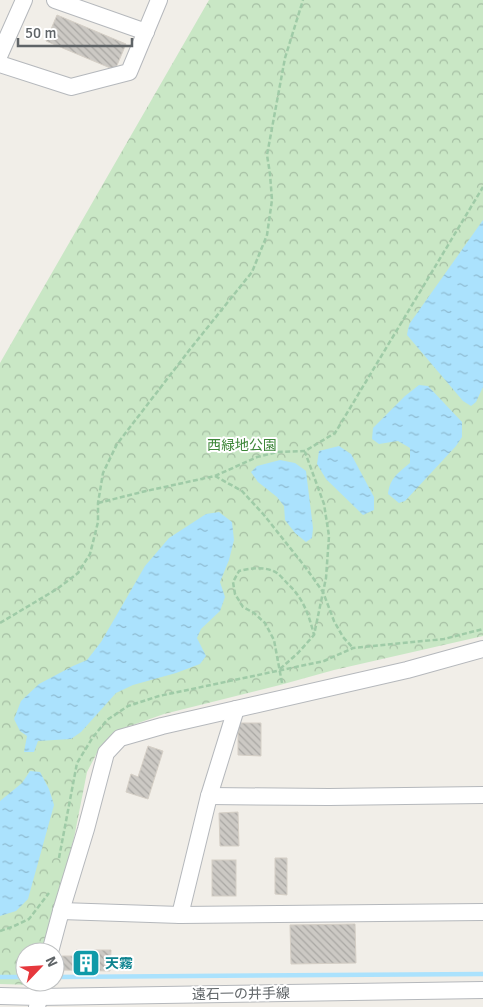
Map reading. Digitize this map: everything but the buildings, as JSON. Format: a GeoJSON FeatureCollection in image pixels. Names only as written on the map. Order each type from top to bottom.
{"type":"FeatureCollection","features":[{"type":"Feature","properties":{"kind":"street"},"geometry":{"type":"LineString","coordinates":[[0,54],[24,0]]}},
{"type":"Feature","properties":{"kind":"street"},"geometry":{"type":"LineString","coordinates":[[55,0],[146,32]]}},
{"type":"Feature","properties":{"kind":"street"},"geometry":{"type":"LineString","coordinates":[[0,64],[72,87],[129,72],[159,0]]}},
{"type":"Feature","properties":{"kind":"street"},"geometry":{"type":"LineString","coordinates":[[53,942],[106,753],[120,738],[140,731],[398,672],[483,650]]}},
{"type":"Feature","properties":{"kind":"street"},"geometry":{"type":"LineString","coordinates":[[180,914],[209,796],[236,709]]}},
{"type":"Feature","properties":{"kind":"street"},"geometry":{"type":"LineString","coordinates":[[209,796],[483,795]]}},
{"type":"Feature","properties":{"kind":"street"},"geometry":{"type":"LineString","coordinates":[[61,911],[180,914],[483,912]]}},
{"type":"Feature","properties":{"kind":"street","name":"遠石一の井手線"},"geometry":{"type":"LineString","coordinates":[[0,996],[483,990]]}},
{"type":"Feature","properties":{"kind":"path"},"geometry":{"type":"LineString","coordinates":[[0,623],[57,589],[78,573],[90,554],[98,522],[98,503],[103,473],[117,444],[252,272],[267,235],[272,200],[267,155],[285,58],[303,0]]}},
{"type":"Feature","properties":{"kind":"path"},"geometry":{"type":"LineString","coordinates":[[98,503],[146,490],[214,476],[257,457],[278,452],[305,452],[334,433],[483,187]]}},
{"type":"Feature","properties":{"kind":"path"},"geometry":{"type":"LineString","coordinates":[[279,670],[314,635],[326,578],[329,536],[324,504],[305,452]]}},
{"type":"Feature","properties":{"kind":"path"},"geometry":{"type":"LineString","coordinates":[[214,476],[242,491],[282,538],[323,592],[343,638],[353,648]]}},
{"type":"Feature","properties":{"kind":"path"},"geometry":{"type":"LineString","coordinates":[[279,670],[274,640],[265,623],[243,606],[235,594],[233,582],[240,571],[261,568],[276,572],[296,592],[306,607],[314,635]]}},
{"type":"Feature","properties":{"kind":"path"},"geometry":{"type":"LineString","coordinates":[[279,670],[324,661],[353,648],[444,639],[483,629]]}},
{"type":"Feature","properties":{"kind":"green space","name":"西緑地公園"},"geometry":{"type":"Polygon","coordinates":[[[209,0],[483,0],[483,636],[334,670],[164,714],[124,728],[111,736],[98,751],[87,772],[74,838],[46,942],[15,942],[15,984],[0,984],[0,363],[209,0]]]}},
{"type":"Feature","properties":{"kind":"water"},"geometry":{"type":"Polygon","coordinates":[[[483,220],[483,387],[476,402],[471,406],[463,401],[407,335],[410,323],[483,220]]]}},
{"type":"Feature","properties":{"kind":"water"},"geometry":{"type":"Polygon","coordinates":[[[419,385],[428,386],[462,422],[462,437],[456,446],[405,501],[399,503],[388,494],[389,488],[395,476],[410,463],[410,448],[398,441],[379,444],[372,439],[373,428],[405,396],[419,385]]]}},
{"type":"Feature","properties":{"kind":"water"},"geometry":{"type":"Polygon","coordinates":[[[339,446],[351,454],[374,497],[374,510],[363,515],[326,479],[317,464],[319,451],[339,446]]]}},
{"type":"Feature","properties":{"kind":"water"},"geometry":{"type":"Polygon","coordinates":[[[280,460],[295,463],[306,471],[313,528],[312,538],[306,542],[295,533],[285,520],[284,506],[277,497],[258,482],[251,472],[257,466],[280,460]]]}},
{"type":"Feature","properties":{"kind":"water"},"geometry":{"type":"Polygon","coordinates":[[[219,512],[232,522],[234,540],[229,560],[220,582],[225,597],[220,611],[201,629],[197,638],[206,656],[200,664],[133,685],[116,693],[81,732],[71,739],[38,741],[34,752],[24,752],[27,736],[20,731],[14,719],[21,701],[39,684],[87,660],[101,642],[145,566],[169,538],[206,514],[219,512]]]}},
{"type":"Feature","properties":{"kind":"water"},"geometry":{"type":"Polygon","coordinates":[[[30,771],[40,772],[49,789],[54,805],[28,899],[16,911],[0,916],[0,801],[22,783],[30,771]]]}},
{"type":"Feature","properties":{"kind":"waterway"},"geometry":{"type":"LineString","coordinates":[[65,977],[483,974]]}},
{"type":"Feature","properties":{"kind":"waterway"},"geometry":{"type":"LineString","coordinates":[[0,977],[15,977]]}},
{"type":"Feature","properties":{"kind":"place","name":"天霧"},"geometry":{"type":"Point","coordinates":[86,963]}}]}
